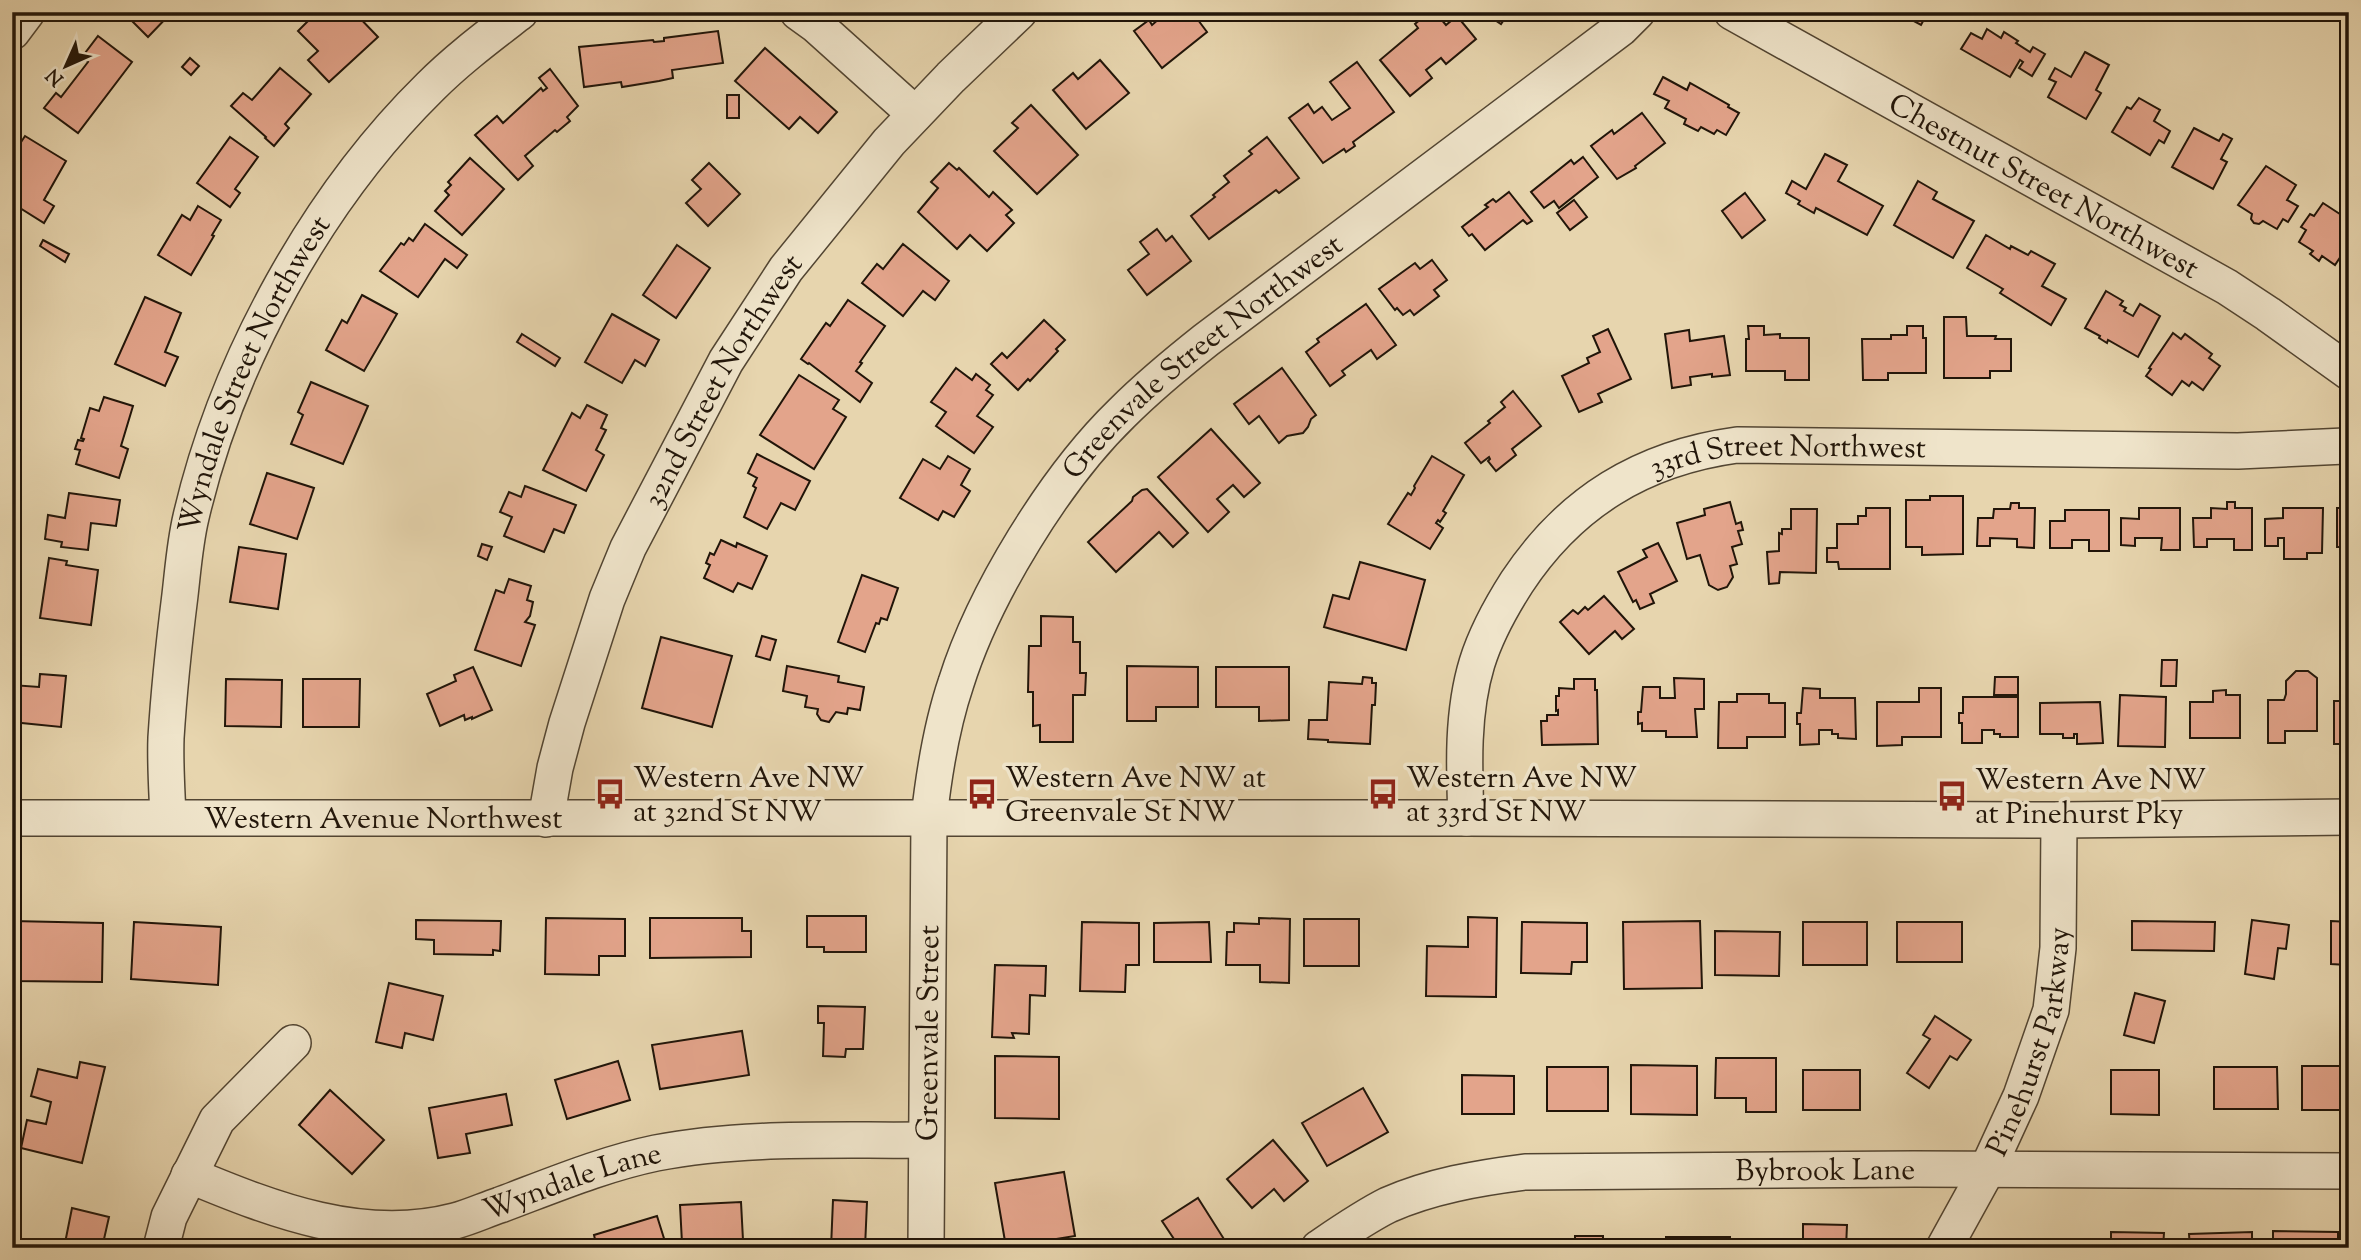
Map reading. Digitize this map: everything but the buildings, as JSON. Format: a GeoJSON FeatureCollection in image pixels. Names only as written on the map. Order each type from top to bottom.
{"type":"FeatureCollection","features":[{"type":"Feature","properties":{"kind":"street"},"geometry":{"type":"LineString","coordinates":[[12,32],[27,12]]}},
{"type":"Feature","properties":{"kind":"street","name":"Wyndale Street Northwest"},"geometry":{"type":"LineString","coordinates":[[168,817],[166,740],[176,624],[189,531],[217,427],[235,380],[299,254],[324,214],[350,180],[429,88],[464,55],[520,12]]}},
{"type":"Feature","properties":{"kind":"street"},"geometry":{"type":"LineString","coordinates":[[798,12],[915,114]]}},
{"type":"Feature","properties":{"kind":"street","name":"32nd Street Northwest"},"geometry":{"type":"LineString","coordinates":[[546,819],[555,768],[567,723],[607,598],[628,548],[666,472],[726,361],[786,269],[889,142],[976,52],[1019,12]]}},
{"type":"Feature","properties":{"kind":"street","name":"Greenvale Street Northwest"},"geometry":{"type":"LineString","coordinates":[[929,818],[934,771],[947,711],[968,648],[1022,544],[1090,447],[1121,414],[1206,340],[1621,28],[1637,12]]}},
{"type":"Feature","properties":{"kind":"street","name":"Chestnut Street Northwest"},"geometry":{"type":"LineString","coordinates":[[1732,12],[2227,287],[2349,372]]}},
{"type":"Feature","properties":{"kind":"street","name":"33rd Street Northwest"},"geometry":{"type":"LineString","coordinates":[[1466,818],[1465,771],[1469,697],[1477,664],[1506,599],[1536,554],[1569,519],[1602,494],[1652,467],[1692,453],[1737,445],[2238,451],[2349,444]]}},
{"type":"Feature","properties":{"kind":"street","name":"Western Avenue Northwest"},"geometry":{"type":"LineString","coordinates":[[12,818],[2059,820],[2349,817]]}},
{"type":"Feature","properties":{"kind":"street","name":"Greenvale Street"},"geometry":{"type":"LineString","coordinates":[[926,1248],[929,818]]}},
{"type":"Feature","properties":{"kind":"street","name":"Pinehurst Parkway"},"geometry":{"type":"LineString","coordinates":[[1944,1248],[1987,1170],[2021,1096],[2051,1010],[2058,948],[2059,820]]}},
{"type":"Feature","properties":{"kind":"street"},"geometry":{"type":"LineString","coordinates":[[161,1248],[169,1217],[217,1119],[293,1044]]}},
{"type":"Feature","properties":{"kind":"street","name":"Wyndale Lane"},"geometry":{"type":"LineString","coordinates":[[189,1175],[260,1205],[300,1216],[340,1225],[387,1229],[456,1221],[579,1177],[656,1154],[752,1143],[926,1140]]}},
{"type":"Feature","properties":{"kind":"street","name":"Bybrook Lane"},"geometry":{"type":"LineString","coordinates":[[1319,1248],[1389,1205],[1477,1178],[1525,1172],[2349,1171]]}},
{"type":"Feature","properties":{"kind":"place","name":"Western Ave NW at 32nd St NW"},"geometry":{"type":"Point","coordinates":[610,794]}},
{"type":"Feature","properties":{"kind":"place","name":"Western Ave NW at Greenvale St NW"},"geometry":{"type":"Point","coordinates":[982,794]}},
{"type":"Feature","properties":{"kind":"place","name":"Western Ave NW at 33rd St NW"},"geometry":{"type":"Point","coordinates":[1383,794]}},
{"type":"Feature","properties":{"kind":"place","name":"Western Ave NW at Pinehurst Pky"},"geometry":{"type":"Point","coordinates":[1952,796]}}]}
